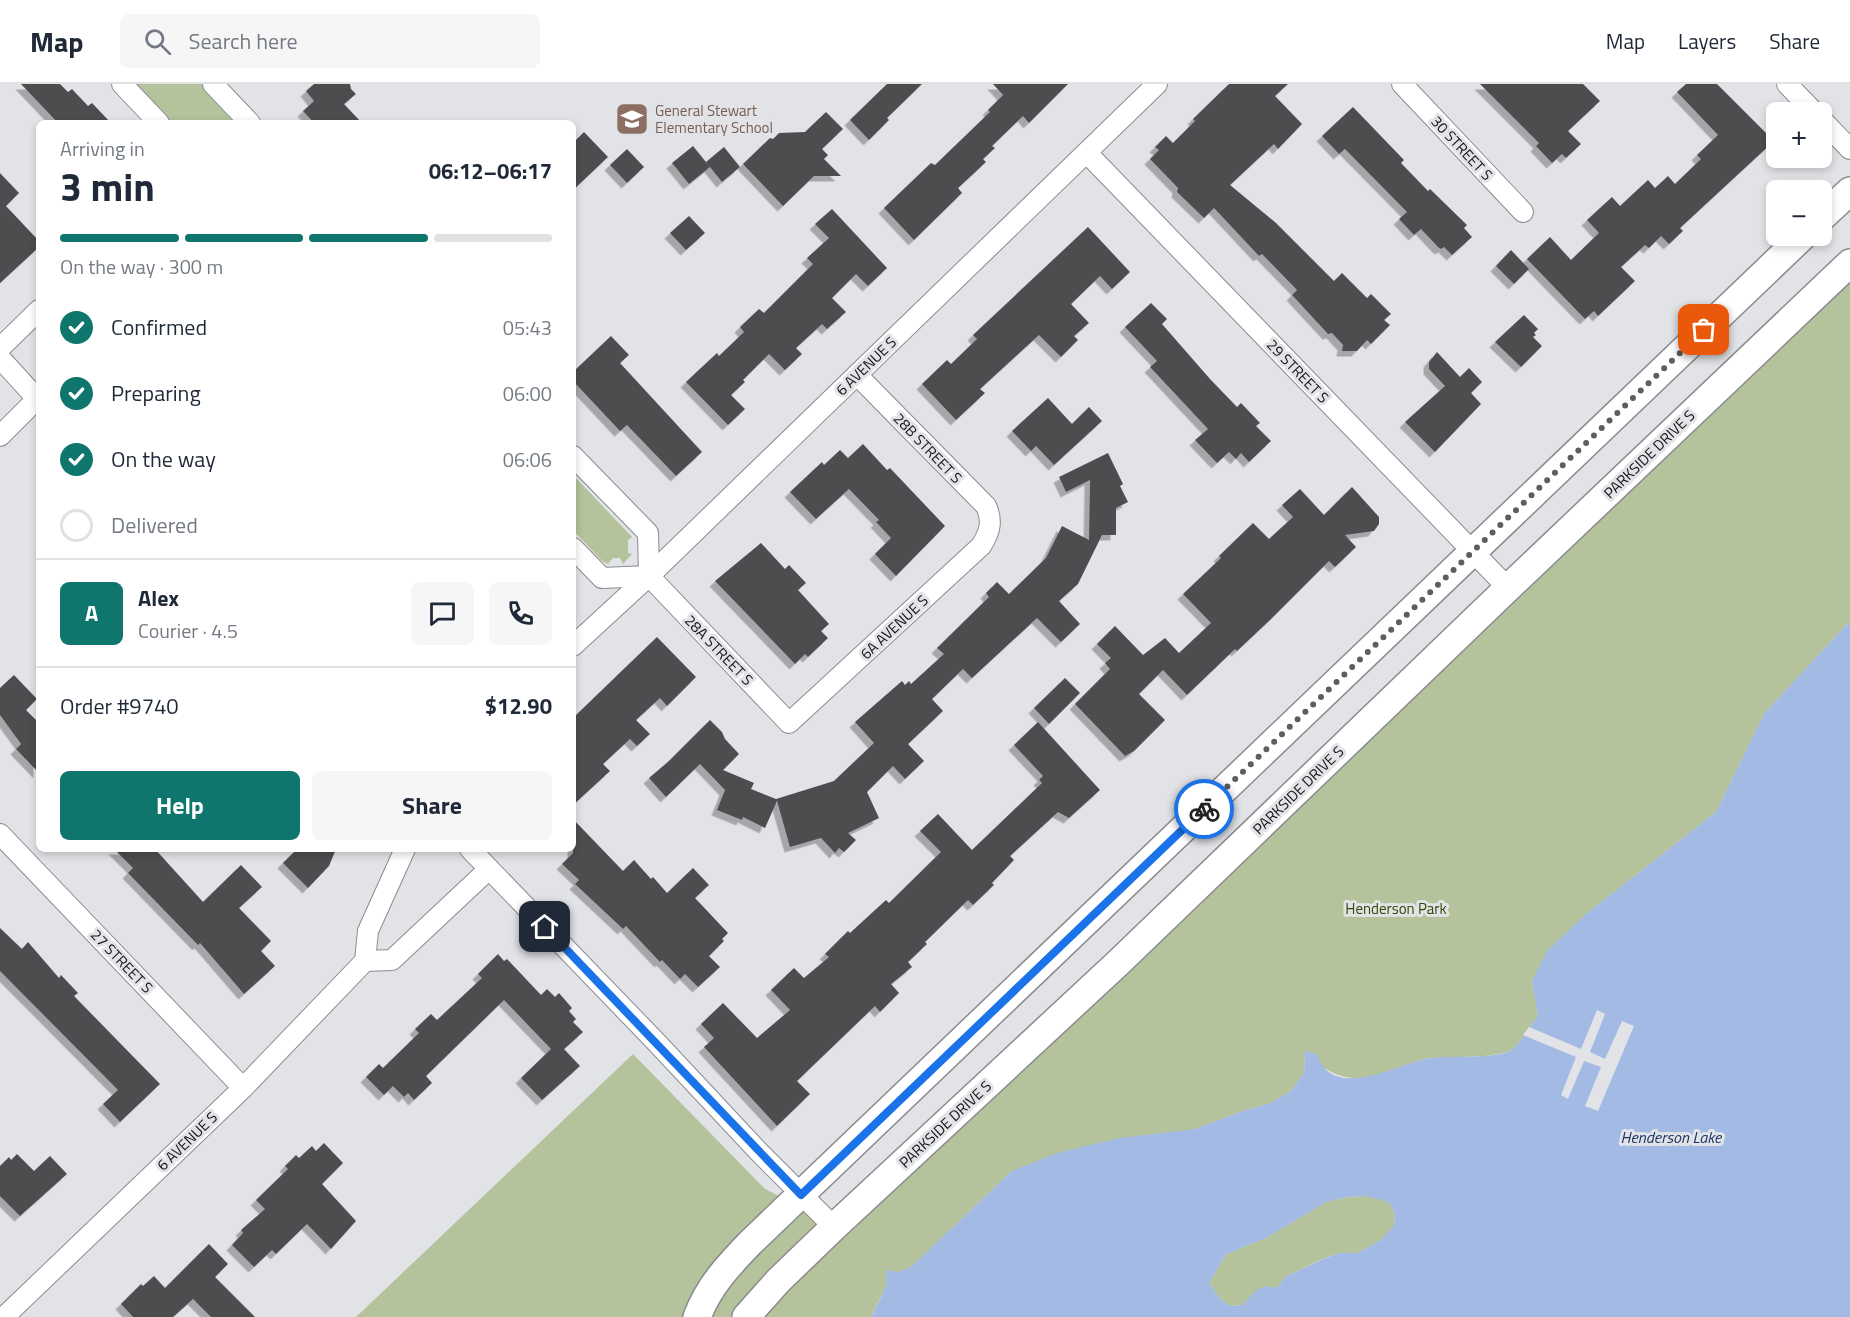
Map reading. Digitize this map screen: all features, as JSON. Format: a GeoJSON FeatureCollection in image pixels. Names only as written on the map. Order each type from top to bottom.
{"type":"FeatureCollection","features":[{"type":"Feature","properties":{"kind":"street"},"geometry":{"type":"LineString","coordinates":[[122,84],[156,120]]}},
{"type":"Feature","properties":{"kind":"street"},"geometry":{"type":"LineString","coordinates":[[213,84],[241,120]]}},
{"type":"Feature","properties":{"kind":"street","name":"6 AVENUE S"},"geometry":{"type":"LineString","coordinates":[[576,643],[649,576],[1157,84]]}},
{"type":"Feature","properties":{"kind":"street","name":"30 STREET S"},"geometry":{"type":"LineString","coordinates":[[1402,84],[1523,212]]}},
{"type":"Feature","properties":{"kind":"street"},"geometry":{"type":"LineString","coordinates":[[1786,84],[1804,102]]}},
{"type":"Feature","properties":{"kind":"street"},"geometry":{"type":"LineString","coordinates":[[1832,130],[1850,149]]}},
{"type":"Feature","properties":{"kind":"street","name":"29 STREET S"},"geometry":{"type":"LineString","coordinates":[[1087,153],[1508,588]]}},
{"type":"Feature","properties":{"kind":"street"},"geometry":{"type":"LineString","coordinates":[[1832,208],[1850,191]]}},
{"type":"Feature","properties":{"kind":"street"},"geometry":{"type":"LineString","coordinates":[[697,1317],[704,1299],[723,1271],[1793,246]]}},
{"type":"Feature","properties":{"kind":"street","name":"PARKSIDE DRIVE S"},"geometry":{"type":"LineString","coordinates":[[746,1317],[778,1281],[834,1227],[1118,963],[1850,263]]}},
{"type":"Feature","properties":{"kind":"street"},"geometry":{"type":"LineString","coordinates":[[0,348],[36,313]]}},
{"type":"Feature","properties":{"kind":"street"},"geometry":{"type":"LineString","coordinates":[[0,358],[36,398]]}},
{"type":"Feature","properties":{"kind":"street","name":"28B STREET S"},"geometry":{"type":"LineString","coordinates":[[857,375],[986,506],[990,514],[990,525]]}},
{"type":"Feature","properties":{"kind":"street"},"geometry":{"type":"LineString","coordinates":[[0,436],[36,402]]}},
{"type":"Feature","properties":{"kind":"street"},"geometry":{"type":"LineString","coordinates":[[576,459],[648,533],[649,576],[602,578],[576,551]]}},
{"type":"Feature","properties":{"kind":"street","name":"6A AVENUE S"},"geometry":{"type":"LineString","coordinates":[[789,723],[981,546],[989,534],[990,525]]}},
{"type":"Feature","properties":{"kind":"street","name":"28A STREET S"},"geometry":{"type":"LineString","coordinates":[[649,576],[789,723]]}},
{"type":"Feature","properties":{"kind":"street","name":"27 STREET S"},"geometry":{"type":"LineString","coordinates":[[0,834],[243,1088]]}},
{"type":"Feature","properties":{"kind":"street"},"geometry":{"type":"LineString","coordinates":[[404,852],[368,931],[365,961],[392,960],[489,868]]}},
{"type":"Feature","properties":{"kind":"street"},"geometry":{"type":"LineString","coordinates":[[473,852],[834,1227]]}},
{"type":"Feature","properties":{"kind":"street","name":"6 AVENUE S"},"geometry":{"type":"LineString","coordinates":[[3,1313],[243,1088],[365,961]]}},
{"type":"Feature","properties":{"kind":"green space"},"geometry":{"type":"Polygon","coordinates":[[[122,84],[213,84],[242,115],[236,120],[156,120],[122,84]]]}},
{"type":"Feature","properties":{"kind":"green space","name":"Henderson Park"},"geometry":{"type":"Polygon","coordinates":[[[1850,263],[1850,623],[1764,714],[1716,812],[1586,914],[1532,981],[1538,1016],[1513,1049],[1487,1056],[1431,1058],[1372,1077],[1362,1078],[1345,1077],[1332,1072],[1305,1052],[1304,1073],[1291,1091],[1271,1103],[1195,1129],[1012,1171],[912,1266],[891,1281],[871,1317],[356,1317],[633,1054],[764,1188],[834,1227],[1850,263]]]}},
{"type":"Feature","properties":{"kind":"green space"},"geometry":{"type":"Polygon","coordinates":[[[576,478],[632,537],[628,540],[628,553],[632,554],[623,564],[620,558],[613,558],[608,564],[602,561],[576,533],[576,478]]]}},
{"type":"Feature","properties":{"kind":"green space"},"geometry":{"type":"Polygon","coordinates":[[[1366,1196],[1389,1201],[1395,1214],[1394,1226],[1381,1240],[1358,1253],[1339,1253],[1322,1259],[1285,1277],[1277,1288],[1251,1295],[1243,1305],[1230,1306],[1220,1299],[1209,1283],[1226,1254],[1266,1238],[1326,1202],[1366,1196]]]}},
{"type":"Feature","properties":{"kind":"water","name":"Henderson Lake"},"geometry":{"type":"Polygon","coordinates":[[[1850,623],[1850,1317],[871,1317],[886,1287],[886,1270],[899,1272],[912,1266],[1012,1171],[1057,1153],[1120,1138],[1195,1129],[1271,1103],[1291,1091],[1304,1073],[1305,1051],[1317,1054],[1325,1069],[1337,1076],[1352,1078],[1386,1072],[1431,1058],[1497,1055],[1513,1049],[1538,1016],[1532,981],[1547,951],[1586,914],[1716,812],[1764,714],[1850,623]],[[1366,1196],[1326,1202],[1266,1238],[1226,1254],[1209,1283],[1220,1299],[1230,1306],[1243,1305],[1261,1288],[1277,1288],[1285,1277],[1323,1259],[1339,1253],[1358,1253],[1381,1240],[1394,1225],[1395,1214],[1389,1202],[1366,1196]]]}},
{"type":"Feature","properties":{"kind":"pier"},"geometry":{"type":"Polygon","coordinates":[[[1597,1010],[1605,1014],[1590,1052],[1605,1059],[1622,1021],[1634,1026],[1598,1111],[1585,1106],[1601,1067],[1584,1061],[1568,1099],[1561,1095],[1576,1057],[1523,1035],[1529,1027],[1581,1049],[1597,1010]]]}},
{"type":"Feature","properties":{"kind":"building"},"geometry":{"type":"Polygon","coordinates":[[[21,84],[60,84],[68,92],[72,89],[88,106],[92,103],[108,120],[55,120],[21,84]]]}},
{"type":"Feature","properties":{"kind":"building"},"geometry":{"type":"Polygon","coordinates":[[[314,84],[350,84],[356,94],[344,104],[359,120],[311,120],[303,111],[314,101],[306,91],[314,84]]]}},
{"type":"Feature","properties":{"kind":"building"},"geometry":{"type":"Polygon","coordinates":[[[887,84],[922,84],[887,118],[889,120],[869,140],[850,120],[887,84]]]}},
{"type":"Feature","properties":{"kind":"building"},"geometry":{"type":"Polygon","coordinates":[[[993,84],[1068,84],[1029,123],[1023,116],[992,146],[995,148],[983,159],[986,162],[958,188],[962,193],[914,240],[884,208],[931,163],[935,165],[990,112],[988,110],[1003,95],[993,84]]]}},
{"type":"Feature","properties":{"kind":"building"},"geometry":{"type":"Polygon","coordinates":[[[1229,84],[1288,84],[1275,96],[1302,124],[1278,149],[1274,144],[1230,185],[1276,223],[1334,281],[1342,273],[1367,298],[1371,294],[1391,314],[1384,320],[1390,325],[1371,344],[1367,340],[1357,351],[1342,351],[1343,345],[1332,333],[1328,334],[1292,295],[1297,290],[1262,254],[1259,256],[1214,208],[1204,218],[1177,192],[1178,188],[1150,159],[1159,150],[1155,147],[1166,136],[1173,143],[1195,121],[1193,119],[1229,84]]]}},
{"type":"Feature","properties":{"kind":"building"},"geometry":{"type":"Polygon","coordinates":[[[1480,84],[1583,84],[1600,101],[1568,131],[1581,144],[1566,158],[1562,154],[1552,163],[1536,146],[1539,143],[1480,84]]]}},
{"type":"Feature","properties":{"kind":"building"},"geometry":{"type":"Polygon","coordinates":[[[1686,84],[1717,84],[1766,133],[1766,148],[1680,228],[1683,231],[1669,244],[1661,236],[1649,248],[1645,245],[1621,267],[1635,281],[1598,316],[1594,311],[1585,319],[1527,259],[1550,237],[1571,260],[1599,233],[1587,220],[1612,197],[1620,206],[1648,180],[1655,188],[1668,176],[1675,184],[1701,159],[1697,155],[1718,135],[1677,92],[1686,84]]]}},
{"type":"Feature","properties":{"kind":"building"},"geometry":{"type":"Polygon","coordinates":[[[1353,107],[1404,160],[1401,163],[1428,191],[1430,189],[1467,225],[1464,228],[1472,237],[1452,255],[1444,247],[1441,249],[1438,247],[1421,229],[1414,235],[1399,219],[1407,212],[1345,149],[1339,154],[1322,136],[1353,107]]]}},
{"type":"Feature","properties":{"kind":"building"},"geometry":{"type":"Polygon","coordinates":[[[826,112],[843,129],[822,149],[828,155],[824,159],[841,176],[814,176],[783,206],[743,164],[770,138],[773,139],[779,133],[805,132],[826,112]]]}},
{"type":"Feature","properties":{"kind":"building"},"geometry":{"type":"Polygon","coordinates":[[[584,132],[608,157],[576,187],[576,140],[584,132]]]}},
{"type":"Feature","properties":{"kind":"building"},"geometry":{"type":"Polygon","coordinates":[[[693,146],[710,167],[689,184],[672,163],[693,146]]]}},
{"type":"Feature","properties":{"kind":"building"},"geometry":{"type":"Polygon","coordinates":[[[724,147],[740,167],[722,182],[706,162],[724,147]]]}},
{"type":"Feature","properties":{"kind":"building"},"geometry":{"type":"Polygon","coordinates":[[[627,149],[644,167],[627,183],[610,165],[627,149]]]}},
{"type":"Feature","properties":{"kind":"building"},"geometry":{"type":"Polygon","coordinates":[[[0,173],[19,193],[6,206],[36,238],[36,250],[0,283],[0,173]]]}},
{"type":"Feature","properties":{"kind":"building"},"geometry":{"type":"Polygon","coordinates":[[[832,209],[887,268],[868,286],[856,274],[832,298],[846,312],[827,329],[822,324],[796,348],[802,354],[785,370],[769,354],[731,395],[745,409],[728,425],[686,382],[717,353],[719,356],[744,332],[740,327],[759,309],[764,313],[813,264],[807,258],[829,238],[815,224],[832,209]]]}},
{"type":"Feature","properties":{"kind":"building"},"geometry":{"type":"Polygon","coordinates":[[[689,216],[705,233],[686,250],[670,233],[689,216]]]}},
{"type":"Feature","properties":{"kind":"building"},"geometry":{"type":"Polygon","coordinates":[[[1088,227],[1130,272],[1112,289],[1100,276],[1071,304],[1089,323],[1074,336],[1078,340],[1061,357],[1039,335],[980,389],[985,393],[956,420],[922,384],[947,360],[951,364],[977,339],[973,335],[1088,227]]]}},
{"type":"Feature","properties":{"kind":"building"},"geometry":{"type":"Polygon","coordinates":[[[1511,250],[1529,269],[1514,284],[1496,266],[1511,250]]]}},
{"type":"Feature","properties":{"kind":"building"},"geometry":{"type":"Polygon","coordinates":[[[1151,303],[1167,319],[1162,324],[1210,379],[1237,407],[1241,403],[1260,423],[1256,426],[1271,441],[1249,462],[1241,453],[1236,459],[1229,452],[1217,463],[1195,440],[1208,429],[1150,367],[1157,361],[1125,327],[1151,303]]]}},
{"type":"Feature","properties":{"kind":"building"},"geometry":{"type":"Polygon","coordinates":[[[1524,315],[1538,329],[1533,337],[1542,346],[1521,367],[1495,342],[1524,315]]]}},
{"type":"Feature","properties":{"kind":"building"},"geometry":{"type":"Polygon","coordinates":[[[611,336],[629,355],[620,363],[702,452],[676,476],[627,425],[620,431],[576,384],[576,369],[611,336]]]}},
{"type":"Feature","properties":{"kind":"building"},"geometry":{"type":"Polygon","coordinates":[[[1437,352],[1460,377],[1469,368],[1482,382],[1471,393],[1481,404],[1435,452],[1405,422],[1445,386],[1429,369],[1429,362],[1437,352]]]}},
{"type":"Feature","properties":{"kind":"building"},"geometry":{"type":"Polygon","coordinates":[[[1048,398],[1072,424],[1089,407],[1102,421],[1054,465],[1036,446],[1031,451],[1012,431],[1048,398]]]}},
{"type":"Feature","properties":{"kind":"building"},"geometry":{"type":"Polygon","coordinates":[[[863,444],[887,470],[890,468],[945,526],[896,576],[875,554],[891,538],[876,522],[879,520],[849,489],[816,519],[790,492],[822,462],[824,465],[840,450],[848,458],[863,444]]]}},
{"type":"Feature","properties":{"kind":"building"},"geometry":{"type":"Polygon","coordinates":[[[1108,453],[1123,484],[1120,486],[1128,502],[1116,508],[1116,535],[1102,535],[1078,584],[1059,601],[1080,624],[1061,642],[1037,618],[972,678],[963,669],[932,699],[943,711],[908,744],[924,761],[905,779],[893,766],[867,792],[879,818],[848,833],[856,840],[844,852],[839,848],[835,853],[821,838],[790,847],[777,801],[765,828],[743,817],[742,820],[717,810],[725,790],[700,764],[666,797],[649,778],[710,720],[739,754],[723,770],[754,783],[751,789],[776,799],[834,781],[874,743],[855,722],[902,681],[905,685],[909,681],[911,684],[944,654],[937,648],[989,597],[986,593],[997,582],[1009,594],[1046,558],[1062,526],[1089,540],[1090,480],[1066,492],[1059,477],[1108,453]]]}},
{"type":"Feature","properties":{"kind":"building"},"geometry":{"type":"Polygon","coordinates":[[[1352,487],[1379,517],[1379,524],[1374,531],[1345,535],[1356,547],[1335,567],[1329,561],[1271,619],[1237,651],[1235,649],[1187,695],[1163,670],[1139,694],[1165,720],[1134,751],[1125,756],[1075,704],[1110,669],[1105,663],[1111,658],[1097,644],[1115,626],[1143,655],[1165,638],[1179,653],[1211,623],[1183,594],[1253,523],[1269,539],[1293,517],[1282,505],[1300,489],[1324,515],[1352,487]]]}},
{"type":"Feature","properties":{"kind":"building"},"geometry":{"type":"Polygon","coordinates":[[[761,543],[785,569],[789,565],[806,583],[798,590],[829,624],[821,631],[828,638],[808,657],[805,654],[795,664],[715,581],[761,543]]]}},
{"type":"Feature","properties":{"kind":"building"},"geometry":{"type":"Polygon","coordinates":[[[657,637],[696,677],[667,706],[660,698],[636,720],[650,734],[637,746],[630,739],[603,764],[610,771],[576,802],[576,715],[657,637]]]}},
{"type":"Feature","properties":{"kind":"building"},"geometry":{"type":"Polygon","coordinates":[[[14,675],[36,698],[26,710],[36,720],[36,770],[16,749],[21,744],[0,715],[0,688],[14,675]]]}},
{"type":"Feature","properties":{"kind":"building"},"geometry":{"type":"Polygon","coordinates":[[[1065,678],[1080,693],[1049,724],[1034,708],[1065,678]]]}},
{"type":"Feature","properties":{"kind":"building"},"geometry":{"type":"Polygon","coordinates":[[[1038,722],[1100,790],[1069,818],[1058,812],[1010,856],[1014,860],[992,883],[994,885],[973,905],[968,900],[925,942],[927,944],[908,962],[912,967],[891,984],[899,993],[880,1012],[875,1006],[797,1081],[810,1094],[777,1126],[704,1047],[714,1038],[701,1024],[723,1003],[757,1038],[790,1010],[771,990],[794,968],[804,978],[829,957],[825,954],[848,931],[850,933],[886,900],[889,903],[941,852],[920,831],[938,814],[972,850],[1042,783],[1039,780],[1043,776],[1014,745],[1038,722]]]}},
{"type":"Feature","properties":{"kind":"building"},"geometry":{"type":"Polygon","coordinates":[[[576,822],[623,871],[634,860],[667,893],[693,868],[709,885],[695,898],[728,933],[722,939],[724,941],[709,956],[720,967],[698,987],[685,974],[680,979],[662,960],[660,962],[626,926],[623,929],[575,884],[579,880],[562,864],[576,852],[576,822]]]}},
{"type":"Feature","properties":{"kind":"building"},"geometry":{"type":"Polygon","coordinates":[[[117,852],[158,852],[203,902],[241,865],[262,887],[239,908],[271,941],[261,951],[275,966],[244,994],[200,943],[198,945],[128,873],[133,868],[117,852]]]}},
{"type":"Feature","properties":{"kind":"building"},"geometry":{"type":"Polygon","coordinates":[[[294,852],[335,852],[329,866],[308,888],[283,863],[294,852]]]}},
{"type":"Feature","properties":{"kind":"building"},"geometry":{"type":"Polygon","coordinates":[[[0,928],[22,949],[28,942],[59,978],[61,975],[78,993],[74,996],[160,1084],[120,1122],[103,1104],[118,1090],[0,971],[0,928]]]}},
{"type":"Feature","properties":{"kind":"building"},"geometry":{"type":"Polygon","coordinates":[[[498,954],[504,961],[507,959],[541,995],[547,989],[555,997],[559,993],[572,1008],[569,1011],[576,1019],[573,1022],[583,1032],[564,1049],[580,1066],[542,1100],[521,1078],[551,1049],[504,1000],[426,1076],[432,1083],[414,1100],[408,1093],[404,1097],[393,1086],[384,1095],[366,1077],[379,1064],[383,1068],[419,1033],[415,1029],[431,1014],[437,1020],[482,978],[478,974],[498,954]]]}},
{"type":"Feature","properties":{"kind":"building"},"geometry":{"type":"Polygon","coordinates":[[[324,1143],[343,1163],[322,1184],[356,1221],[331,1249],[307,1224],[276,1254],[272,1250],[254,1267],[232,1245],[243,1233],[241,1230],[265,1209],[256,1200],[288,1169],[285,1166],[296,1155],[299,1158],[312,1146],[316,1151],[324,1143]]]}},
{"type":"Feature","properties":{"kind":"building"},"geometry":{"type":"Polygon","coordinates":[[[17,1154],[34,1171],[50,1156],[67,1174],[20,1216],[0,1196],[0,1166],[9,1157],[11,1160],[17,1154]]]}},
{"type":"Feature","properties":{"kind":"building"},"geometry":{"type":"Polygon","coordinates":[[[209,1244],[228,1264],[215,1277],[255,1317],[211,1317],[193,1299],[173,1317],[133,1317],[121,1304],[141,1284],[143,1286],[154,1276],[165,1288],[209,1244]]]}},
{"type":"Feature","properties":{"kind":"way so far"},"geometry":{"type":"LineString","coordinates":[[1204,809],[1704,330]]}},
{"type":"Feature","properties":{"kind":"place","name":"General Stewart Elementary School"},"geometry":{"type":"Point","coordinates":[632,119]}},
{"type":"Feature","properties":{"kind":"route"},"geometry":{"type":"LineString","coordinates":[[545,927],[801,1195],[1204,809]]}}]}
